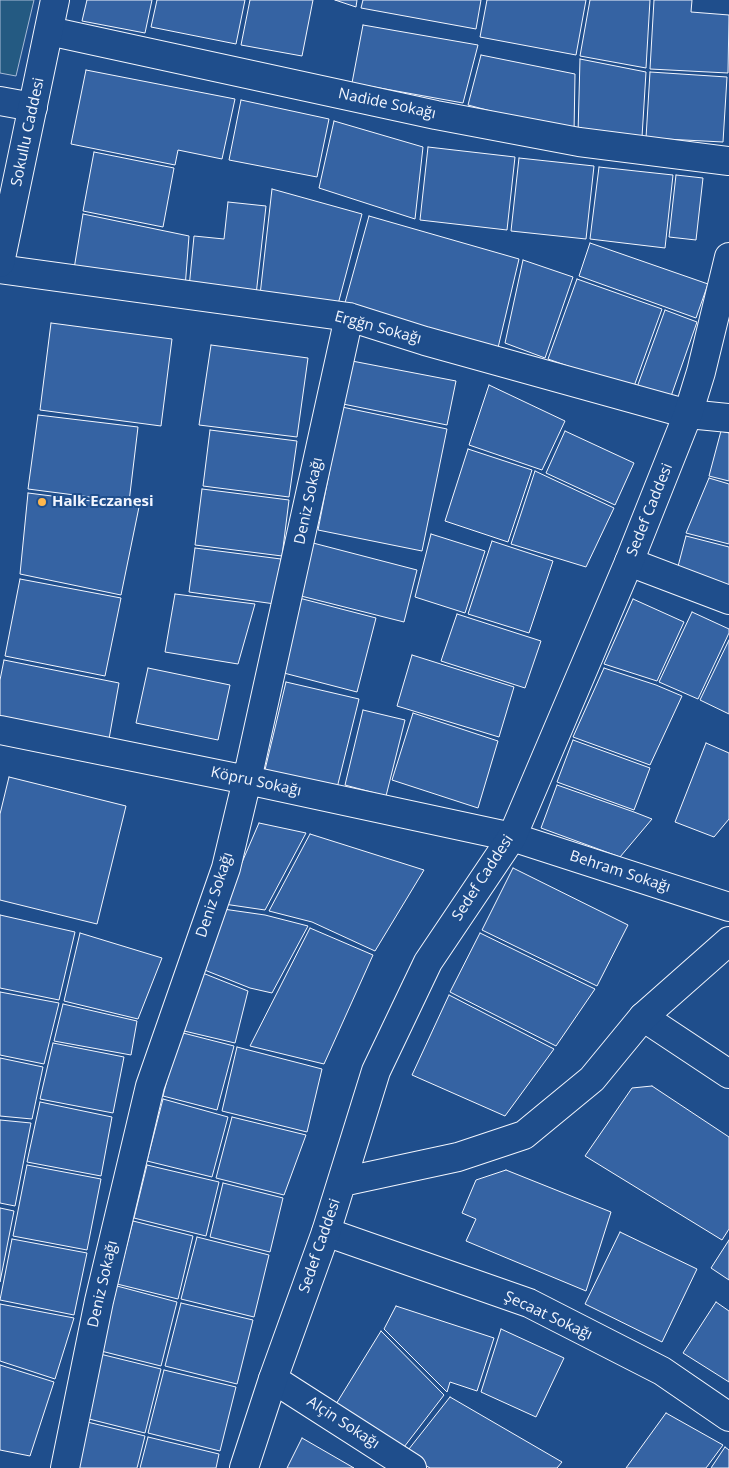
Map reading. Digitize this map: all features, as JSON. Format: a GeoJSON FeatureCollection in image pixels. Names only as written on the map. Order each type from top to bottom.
{"type":"FeatureCollection","features":[{"type":"Feature","properties":{"kind":"street","name":"Sokullu Caddesi"},"geometry":{"type":"LineString","coordinates":[[0,263],[55,0]]}},
{"type":"Feature","properties":{"kind":"street","name":"Nadide Sokağı"},"geometry":{"type":"LineString","coordinates":[[49,32],[436,115],[579,142],[729,161]]}},
{"type":"Feature","properties":{"kind":"street"},"geometry":{"type":"LineString","coordinates":[[0,100],[33,107]]}},
{"type":"Feature","properties":{"kind":"street","name":"Sedef Caddesi"},"geometry":{"type":"LineString","coordinates":[[244,1468],[273,1379],[326,1232],[376,1071],[428,962],[512,837],[629,562],[688,414],[701,372],[729,257]]}},
{"type":"Feature","properties":{"kind":"street","name":"Ergğn Sokağı"},"geometry":{"type":"LineString","coordinates":[[0,269],[349,317],[425,341],[688,414],[729,418]]}},
{"type":"Feature","properties":{"kind":"street","name":"Deniz Sokağı"},"geometry":{"type":"LineString","coordinates":[[65,1468],[99,1301],[150,1086],[226,868],[248,780],[349,317]]}},
{"type":"Feature","properties":{"kind":"street"},"geometry":{"type":"LineString","coordinates":[[629,562],[729,600]]}},
{"type":"Feature","properties":{"kind":"street","name":"Köpru Sokağı"},"geometry":{"type":"LineString","coordinates":[[0,730],[248,780],[512,837]]}},
{"type":"Feature","properties":{"kind":"street","name":"Behram Sokağı"},"geometry":{"type":"LineString","coordinates":[[512,837],[729,907]]}},
{"type":"Feature","properties":{"kind":"street"},"geometry":{"type":"LineString","coordinates":[[342,1182],[458,1157],[524,1135],[592,1079],[643,1018],[729,940]]}},
{"type":"Feature","properties":{"kind":"street"},"geometry":{"type":"LineString","coordinates":[[643,1018],[729,1074]]}},
{"type":"Feature","properties":{"kind":"street","name":"Şecaat Sokağı"},"geometry":{"type":"LineString","coordinates":[[326,1232],[529,1303],[662,1371],[729,1417]]}},
{"type":"Feature","properties":{"kind":"street","name":"Alçin Sokağı"},"geometry":{"type":"LineString","coordinates":[[273,1379],[412,1468]]}},
{"type":"Feature","properties":{"kind":"shaded area"},"geometry":{"type":"Polygon","coordinates":[[[0,0],[34,0],[16,76],[0,73],[0,0]]]}},
{"type":"Feature","properties":{"kind":"building"},"geometry":{"type":"Polygon","coordinates":[[[87,0],[152,0],[145,33],[82,21],[87,0]]]}},
{"type":"Feature","properties":{"kind":"building"},"geometry":{"type":"Polygon","coordinates":[[[157,0],[245,0],[236,44],[151,27],[157,0]]]}},
{"type":"Feature","properties":{"kind":"building"},"geometry":{"type":"Polygon","coordinates":[[[250,0],[313,0],[302,56],[241,45],[250,0]]]}},
{"type":"Feature","properties":{"kind":"building"},"geometry":{"type":"Polygon","coordinates":[[[335,0],[357,0],[356,7],[335,0]]]}},
{"type":"Feature","properties":{"kind":"building"},"geometry":{"type":"Polygon","coordinates":[[[363,0],[481,0],[476,29],[361,8],[363,0]]]}},
{"type":"Feature","properties":{"kind":"building"},"geometry":{"type":"Polygon","coordinates":[[[487,0],[586,0],[576,55],[480,37],[487,0]]]}},
{"type":"Feature","properties":{"kind":"building"},"geometry":{"type":"Polygon","coordinates":[[[590,0],[650,0],[646,68],[580,56],[590,0]]]}},
{"type":"Feature","properties":{"kind":"building"},"geometry":{"type":"Polygon","coordinates":[[[654,0],[692,0],[691,12],[729,15],[728,73],[650,69],[654,0]]]}},
{"type":"Feature","properties":{"kind":"building"},"geometry":{"type":"Polygon","coordinates":[[[363,25],[478,45],[463,103],[352,83],[363,25]]]}},
{"type":"Feature","properties":{"kind":"building"},"geometry":{"type":"Polygon","coordinates":[[[481,55],[575,74],[574,133],[468,105],[481,55]]]}},
{"type":"Feature","properties":{"kind":"building"},"geometry":{"type":"Polygon","coordinates":[[[580,59],[646,72],[642,137],[578,134],[580,59]]]}},
{"type":"Feature","properties":{"kind":"building"},"geometry":{"type":"Polygon","coordinates":[[[86,70],[235,99],[222,159],[178,150],[175,165],[71,144],[86,70]]]}},
{"type":"Feature","properties":{"kind":"building"},"geometry":{"type":"Polygon","coordinates":[[[650,72],[727,77],[723,142],[646,138],[650,72]]]}},
{"type":"Feature","properties":{"kind":"building"},"geometry":{"type":"Polygon","coordinates":[[[241,100],[329,119],[317,177],[229,160],[241,100]]]}},
{"type":"Feature","properties":{"kind":"building"},"geometry":{"type":"Polygon","coordinates":[[[334,121],[423,147],[415,219],[319,188],[334,121]]]}},
{"type":"Feature","properties":{"kind":"building"},"geometry":{"type":"Polygon","coordinates":[[[428,147],[515,157],[507,230],[420,220],[428,147]]]}},
{"type":"Feature","properties":{"kind":"building"},"geometry":{"type":"Polygon","coordinates":[[[94,152],[174,168],[163,227],[83,211],[94,152]]]}},
{"type":"Feature","properties":{"kind":"building"},"geometry":{"type":"Polygon","coordinates":[[[519,158],[594,166],[586,239],[511,231],[519,158]]]}},
{"type":"Feature","properties":{"kind":"building"},"geometry":{"type":"Polygon","coordinates":[[[599,167],[673,175],[665,248],[590,239],[599,167]]]}},
{"type":"Feature","properties":{"kind":"building"},"geometry":{"type":"Polygon","coordinates":[[[676,175],[703,178],[696,240],[669,237],[676,175]]]}},
{"type":"Feature","properties":{"kind":"building"},"geometry":{"type":"Polygon","coordinates":[[[272,189],[362,214],[337,308],[260,295],[272,189]]]}},
{"type":"Feature","properties":{"kind":"building"},"geometry":{"type":"Polygon","coordinates":[[[228,202],[266,206],[256,295],[189,288],[194,236],[224,239],[228,202]]]}},
{"type":"Feature","properties":{"kind":"building"},"geometry":{"type":"Polygon","coordinates":[[[83,214],[189,236],[185,288],[74,269],[83,214]]]}},
{"type":"Feature","properties":{"kind":"building"},"geometry":{"type":"Polygon","coordinates":[[[369,216],[519,259],[497,352],[343,310],[369,216]]]}},
{"type":"Feature","properties":{"kind":"building"},"geometry":{"type":"Polygon","coordinates":[[[590,243],[708,284],[696,318],[579,276],[590,243]]]}},
{"type":"Feature","properties":{"kind":"building"},"geometry":{"type":"Polygon","coordinates":[[[523,260],[573,277],[545,358],[505,343],[523,260]]]}},
{"type":"Feature","properties":{"kind":"building"},"geometry":{"type":"Polygon","coordinates":[[[577,279],[662,309],[633,389],[548,359],[577,279]]]}},
{"type":"Feature","properties":{"kind":"building"},"geometry":{"type":"Polygon","coordinates":[[[665,310],[697,322],[669,402],[636,390],[665,310]]]}},
{"type":"Feature","properties":{"kind":"building"},"geometry":{"type":"Polygon","coordinates":[[[51,323],[172,339],[161,426],[40,410],[51,323]]]}},
{"type":"Feature","properties":{"kind":"building"},"geometry":{"type":"Polygon","coordinates":[[[211,345],[308,358],[297,437],[199,425],[211,345]]]}},
{"type":"Feature","properties":{"kind":"building"},"geometry":{"type":"Polygon","coordinates":[[[352,361],[456,381],[447,425],[343,404],[352,361]]]}},
{"type":"Feature","properties":{"kind":"building"},"geometry":{"type":"Polygon","coordinates":[[[489,385],[565,421],[542,470],[469,445],[489,385]]]}},
{"type":"Feature","properties":{"kind":"building"},"geometry":{"type":"Polygon","coordinates":[[[342,407],[447,429],[422,551],[318,530],[342,407]]]}},
{"type":"Feature","properties":{"kind":"building"},"geometry":{"type":"Polygon","coordinates":[[[38,415],[138,427],[129,502],[28,489],[38,415]]]}},
{"type":"Feature","properties":{"kind":"building"},"geometry":{"type":"Polygon","coordinates":[[[210,430],[297,441],[289,497],[203,486],[210,430]]]}},
{"type":"Feature","properties":{"kind":"building"},"geometry":{"type":"Polygon","coordinates":[[[565,431],[634,463],[615,505],[546,473],[565,431]]]}},
{"type":"Feature","properties":{"kind":"building"},"geometry":{"type":"Polygon","coordinates":[[[721,431],[729,433],[729,481],[709,476],[721,431]]]}},
{"type":"Feature","properties":{"kind":"building"},"geometry":{"type":"Polygon","coordinates":[[[468,449],[532,470],[508,542],[445,521],[468,449]]]}},
{"type":"Feature","properties":{"kind":"building"},"geometry":{"type":"Polygon","coordinates":[[[535,471],[614,508],[586,567],[511,544],[535,471]]]}},
{"type":"Feature","properties":{"kind":"building"},"geometry":{"type":"Polygon","coordinates":[[[709,478],[729,484],[729,544],[686,533],[709,478]]]}},
{"type":"Feature","properties":{"kind":"building"},"geometry":{"type":"Polygon","coordinates":[[[202,489],[289,500],[282,556],[195,545],[202,489]]]}},
{"type":"Feature","properties":{"kind":"building"},"geometry":{"type":"Polygon","coordinates":[[[28,493],[139,507],[121,595],[20,574],[28,493]]]}},
{"type":"Feature","properties":{"kind":"building"},"geometry":{"type":"Polygon","coordinates":[[[431,534],[485,551],[465,613],[415,597],[431,534]]]}},
{"type":"Feature","properties":{"kind":"building"},"geometry":{"type":"Polygon","coordinates":[[[686,536],[729,547],[729,590],[676,574],[686,536]]]}},
{"type":"Feature","properties":{"kind":"building"},"geometry":{"type":"Polygon","coordinates":[[[492,541],[553,561],[529,633],[468,614],[492,541]]]}},
{"type":"Feature","properties":{"kind":"building"},"geometry":{"type":"Polygon","coordinates":[[[313,543],[417,570],[404,622],[301,596],[313,543]]]}},
{"type":"Feature","properties":{"kind":"building"},"geometry":{"type":"Polygon","coordinates":[[[195,548],[281,559],[275,604],[189,592],[195,548]]]}},
{"type":"Feature","properties":{"kind":"building"},"geometry":{"type":"Polygon","coordinates":[[[20,579],[121,598],[105,676],[5,656],[20,579]]]}},
{"type":"Feature","properties":{"kind":"building"},"geometry":{"type":"Polygon","coordinates":[[[175,594],[255,604],[238,664],[165,652],[175,594]]]}},
{"type":"Feature","properties":{"kind":"building"},"geometry":{"type":"Polygon","coordinates":[[[299,598],[376,618],[357,692],[280,672],[299,598]]]}},
{"type":"Feature","properties":{"kind":"building"},"geometry":{"type":"Polygon","coordinates":[[[633,599],[684,622],[657,681],[604,664],[633,599]]]}},
{"type":"Feature","properties":{"kind":"building"},"geometry":{"type":"Polygon","coordinates":[[[692,612],[729,629],[729,633],[698,699],[659,682],[692,612]]]}},
{"type":"Feature","properties":{"kind":"building"},"geometry":{"type":"Polygon","coordinates":[[[457,614],[541,641],[525,688],[441,661],[457,614]]]}},
{"type":"Feature","properties":{"kind":"building"},"geometry":{"type":"Polygon","coordinates":[[[729,640],[729,714],[700,700],[729,640]]]}},
{"type":"Feature","properties":{"kind":"building"},"geometry":{"type":"Polygon","coordinates":[[[412,655],[514,687],[499,737],[397,706],[412,655]]]}},
{"type":"Feature","properties":{"kind":"building"},"geometry":{"type":"Polygon","coordinates":[[[4,660],[119,683],[109,739],[0,719],[0,680],[4,660]]]}},
{"type":"Feature","properties":{"kind":"building"},"geometry":{"type":"Polygon","coordinates":[[[148,668],[230,685],[218,740],[136,723],[148,668]]]}},
{"type":"Feature","properties":{"kind":"building"},"geometry":{"type":"Polygon","coordinates":[[[604,668],[656,685],[682,696],[650,765],[573,737],[604,668]]]}},
{"type":"Feature","properties":{"kind":"building"},"geometry":{"type":"Polygon","coordinates":[[[286,682],[359,699],[336,792],[264,774],[286,682]]]}},
{"type":"Feature","properties":{"kind":"building"},"geometry":{"type":"Polygon","coordinates":[[[363,710],[405,720],[386,796],[345,785],[363,710]]]}},
{"type":"Feature","properties":{"kind":"building"},"geometry":{"type":"Polygon","coordinates":[[[413,713],[498,741],[478,808],[392,780],[413,713]]]}},
{"type":"Feature","properties":{"kind":"building"},"geometry":{"type":"Polygon","coordinates":[[[573,740],[650,768],[634,810],[557,782],[573,740]]]}},
{"type":"Feature","properties":{"kind":"building"},"geometry":{"type":"Polygon","coordinates":[[[706,743],[729,753],[729,819],[714,837],[675,822],[706,743]]]}},
{"type":"Feature","properties":{"kind":"building"},"geometry":{"type":"Polygon","coordinates":[[[9,777],[126,806],[97,924],[0,900],[0,814],[9,777]]]}},
{"type":"Feature","properties":{"kind":"building"},"geometry":{"type":"Polygon","coordinates":[[[557,785],[652,819],[620,857],[541,828],[557,785]]]}},
{"type":"Feature","properties":{"kind":"building"},"geometry":{"type":"Polygon","coordinates":[[[259,823],[306,833],[265,910],[224,904],[259,823]]]}},
{"type":"Feature","properties":{"kind":"building"},"geometry":{"type":"Polygon","coordinates":[[[310,834],[424,870],[375,951],[312,922],[269,911],[310,834]]]}},
{"type":"Feature","properties":{"kind":"building"},"geometry":{"type":"Polygon","coordinates":[[[513,868],[628,925],[597,986],[482,930],[513,868]]]}},
{"type":"Feature","properties":{"kind":"building"},"geometry":{"type":"Polygon","coordinates":[[[223,909],[265,915],[308,926],[272,993],[250,988],[197,967],[223,909]]]}},
{"type":"Feature","properties":{"kind":"building"},"geometry":{"type":"Polygon","coordinates":[[[0,915],[75,932],[59,1000],[0,988],[0,915]]]}},
{"type":"Feature","properties":{"kind":"building"},"geometry":{"type":"Polygon","coordinates":[[[310,928],[373,955],[324,1064],[250,1046],[310,928]]]}},
{"type":"Feature","properties":{"kind":"building"},"geometry":{"type":"Polygon","coordinates":[[[80,933],[162,958],[138,1019],[64,1001],[80,933]]]}},
{"type":"Feature","properties":{"kind":"building"},"geometry":{"type":"Polygon","coordinates":[[[480,933],[595,989],[556,1046],[450,992],[480,933]]]}},
{"type":"Feature","properties":{"kind":"building"},"geometry":{"type":"Polygon","coordinates":[[[195,970],[248,991],[235,1043],[180,1030],[195,970]]]}},
{"type":"Feature","properties":{"kind":"building"},"geometry":{"type":"Polygon","coordinates":[[[0,992],[59,1003],[44,1064],[0,1055],[0,992]]]}},
{"type":"Feature","properties":{"kind":"building"},"geometry":{"type":"Polygon","coordinates":[[[449,995],[554,1049],[505,1116],[412,1075],[449,995]]]}},
{"type":"Feature","properties":{"kind":"building"},"geometry":{"type":"Polygon","coordinates":[[[63,1004],[137,1021],[131,1055],[54,1041],[63,1004]]]}},
{"type":"Feature","properties":{"kind":"building"},"geometry":{"type":"Polygon","coordinates":[[[179,1032],[234,1046],[217,1110],[163,1096],[179,1032]]]}},
{"type":"Feature","properties":{"kind":"building"},"geometry":{"type":"Polygon","coordinates":[[[53,1043],[124,1057],[113,1113],[40,1099],[53,1043]]]}},
{"type":"Feature","properties":{"kind":"building"},"geometry":{"type":"Polygon","coordinates":[[[237,1047],[322,1069],[307,1132],[222,1111],[237,1047]]]}},
{"type":"Feature","properties":{"kind":"building"},"geometry":{"type":"Polygon","coordinates":[[[0,1058],[43,1067],[32,1119],[0,1116],[0,1058]]]}},
{"type":"Feature","properties":{"kind":"building"},"geometry":{"type":"Polygon","coordinates":[[[652,1086],[729,1137],[729,1229],[722,1240],[585,1156],[632,1088],[652,1086]]]}},
{"type":"Feature","properties":{"kind":"building"},"geometry":{"type":"Polygon","coordinates":[[[163,1099],[228,1117],[212,1177],[147,1161],[163,1099]]]}},
{"type":"Feature","properties":{"kind":"building"},"geometry":{"type":"Polygon","coordinates":[[[40,1102],[112,1117],[101,1176],[27,1162],[40,1102]]]}},
{"type":"Feature","properties":{"kind":"building"},"geometry":{"type":"Polygon","coordinates":[[[232,1117],[306,1135],[284,1195],[216,1178],[232,1117]]]}},
{"type":"Feature","properties":{"kind":"building"},"geometry":{"type":"Polygon","coordinates":[[[0,1120],[31,1123],[15,1206],[0,1203],[0,1120]]]}},
{"type":"Feature","properties":{"kind":"building"},"geometry":{"type":"Polygon","coordinates":[[[27,1165],[101,1179],[87,1250],[13,1236],[27,1165]]]}},
{"type":"Feature","properties":{"kind":"building"},"geometry":{"type":"Polygon","coordinates":[[[147,1165],[219,1182],[206,1236],[134,1218],[147,1165]]]}},
{"type":"Feature","properties":{"kind":"building"},"geometry":{"type":"Polygon","coordinates":[[[506,1170],[611,1212],[586,1291],[466,1241],[476,1219],[462,1213],[476,1180],[506,1170]]]}},
{"type":"Feature","properties":{"kind":"building"},"geometry":{"type":"Polygon","coordinates":[[[223,1183],[283,1198],[270,1252],[210,1237],[223,1183]]]}},
{"type":"Feature","properties":{"kind":"building"},"geometry":{"type":"Polygon","coordinates":[[[0,1208],[14,1211],[0,1282],[0,1208]]]}},
{"type":"Feature","properties":{"kind":"building"},"geometry":{"type":"Polygon","coordinates":[[[133,1221],[193,1236],[178,1299],[117,1284],[133,1221]]]}},
{"type":"Feature","properties":{"kind":"building"},"geometry":{"type":"Polygon","coordinates":[[[620,1232],[697,1269],[662,1342],[585,1304],[620,1232]]]}},
{"type":"Feature","properties":{"kind":"building"},"geometry":{"type":"Polygon","coordinates":[[[197,1237],[269,1255],[254,1317],[181,1299],[197,1237]]]}},
{"type":"Feature","properties":{"kind":"building"},"geometry":{"type":"Polygon","coordinates":[[[12,1239],[87,1253],[74,1315],[0,1300],[12,1239]]]}},
{"type":"Feature","properties":{"kind":"building"},"geometry":{"type":"Polygon","coordinates":[[[729,1240],[729,1280],[711,1268],[729,1240]]]}},
{"type":"Feature","properties":{"kind":"building"},"geometry":{"type":"Polygon","coordinates":[[[117,1286],[177,1302],[161,1366],[101,1351],[117,1286]]]}},
{"type":"Feature","properties":{"kind":"building"},"geometry":{"type":"Polygon","coordinates":[[[716,1302],[729,1311],[729,1382],[683,1353],[716,1302]]]}},
{"type":"Feature","properties":{"kind":"building"},"geometry":{"type":"Polygon","coordinates":[[[181,1303],[253,1320],[237,1384],[165,1366],[181,1303]]]}},
{"type":"Feature","properties":{"kind":"building"},"geometry":{"type":"Polygon","coordinates":[[[0,1304],[74,1318],[55,1379],[0,1361],[0,1304]]]}},
{"type":"Feature","properties":{"kind":"building"},"geometry":{"type":"Polygon","coordinates":[[[396,1306],[494,1338],[477,1391],[450,1382],[447,1392],[384,1329],[396,1306]]]}},
{"type":"Feature","properties":{"kind":"building"},"geometry":{"type":"Polygon","coordinates":[[[501,1329],[564,1358],[536,1417],[481,1392],[501,1329]]]}},
{"type":"Feature","properties":{"kind":"building"},"geometry":{"type":"Polygon","coordinates":[[[381,1331],[444,1395],[401,1451],[333,1409],[381,1331]]]}},
{"type":"Feature","properties":{"kind":"building"},"geometry":{"type":"Polygon","coordinates":[[[100,1354],[161,1369],[145,1433],[85,1418],[100,1354]]]}},
{"type":"Feature","properties":{"kind":"building"},"geometry":{"type":"Polygon","coordinates":[[[0,1365],[54,1382],[30,1456],[0,1450],[0,1365]]]}},
{"type":"Feature","properties":{"kind":"building"},"geometry":{"type":"Polygon","coordinates":[[[164,1370],[236,1387],[220,1451],[148,1433],[164,1370]]]}},
{"type":"Feature","properties":{"kind":"building"},"geometry":{"type":"Polygon","coordinates":[[[450,1397],[562,1462],[557,1468],[430,1468],[405,1454],[450,1397]]]}},
{"type":"Feature","properties":{"kind":"building"},"geometry":{"type":"Polygon","coordinates":[[[666,1413],[723,1445],[706,1468],[626,1468],[666,1413]]]}},
{"type":"Feature","properties":{"kind":"building"},"geometry":{"type":"Polygon","coordinates":[[[83,1421],[145,1436],[137,1468],[72,1468],[83,1421]]]}},
{"type":"Feature","properties":{"kind":"building"},"geometry":{"type":"Polygon","coordinates":[[[148,1437],[219,1454],[216,1468],[140,1468],[148,1437]]]}},
{"type":"Feature","properties":{"kind":"building"},"geometry":{"type":"Polygon","coordinates":[[[302,1438],[354,1468],[287,1468],[302,1438]]]}},
{"type":"Feature","properties":{"kind":"building"},"geometry":{"type":"Polygon","coordinates":[[[725,1447],[729,1450],[729,1468],[711,1468],[725,1447]]]}},
{"type":"Feature","properties":{"kind":"place","name":"Halk Eczanesi"},"geometry":{"type":"Point","coordinates":[42,502]}}]}
